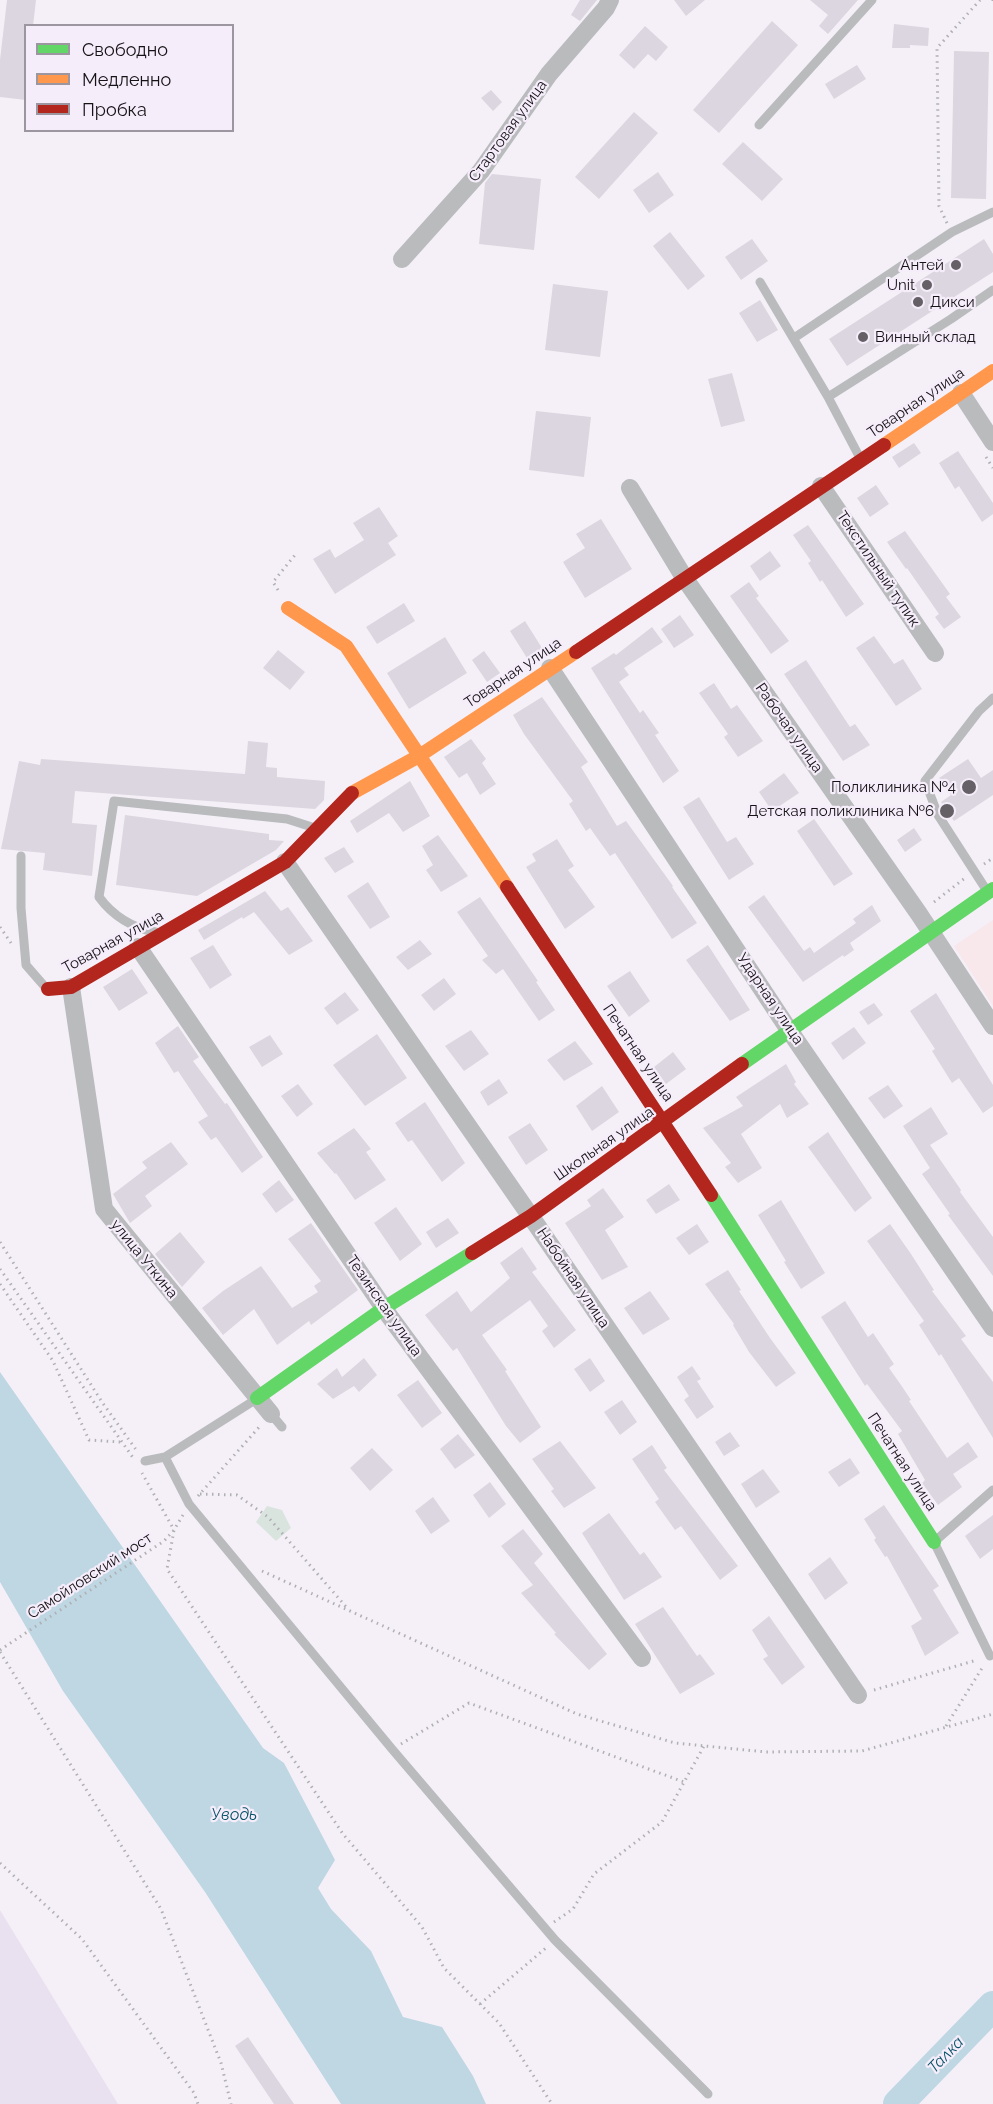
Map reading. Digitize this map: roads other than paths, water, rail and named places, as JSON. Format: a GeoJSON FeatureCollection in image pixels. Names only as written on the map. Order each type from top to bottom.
{"type":"FeatureCollection","features":[{"type":"Feature","properties":{"kind":"street","name":"Стартовая улица"},"geometry":{"type":"LineString","coordinates":[[402,259],[481,171],[549,74],[606,8],[610,0]]}},
{"type":"Feature","properties":{"kind":"street","name":"Товарная улица"},"geometry":{"type":"LineString","coordinates":[[48,989],[70,987],[285,862],[352,793],[419,756],[993,371]]}},
{"type":"Feature","properties":{"kind":"street"},"geometry":{"type":"LineString","coordinates":[[961,393],[993,442]]}},
{"type":"Feature","properties":{"kind":"street","name":"Текстильный тупик"},"geometry":{"type":"LineString","coordinates":[[821,486],[934,653]]}},
{"type":"Feature","properties":{"kind":"street","name":"Рабочая улица"},"geometry":{"type":"LineString","coordinates":[[630,488],[685,579],[931,932],[993,1026]]}},
{"type":"Feature","properties":{"kind":"street","name":"Печатная улица"},"geometry":{"type":"LineString","coordinates":[[288,608],[346,646],[664,1122],[934,1542]]}},
{"type":"Feature","properties":{"kind":"street","name":"Ударная улица"},"geometry":{"type":"LineString","coordinates":[[550,668],[789,1030],[993,1328]]}},
{"type":"Feature","properties":{"kind":"street","name":"Набойная улица"},"geometry":{"type":"LineString","coordinates":[[285,862],[531,1216],[858,1695]]}},
{"type":"Feature","properties":{"kind":"street","name":"Школьная улица"},"geometry":{"type":"LineString","coordinates":[[257,1398],[384,1308],[531,1216],[789,1030],[990,891]]}},
{"type":"Feature","properties":{"kind":"street","name":"Тезинская улица"},"geometry":{"type":"LineString","coordinates":[[138,947],[384,1308],[642,1658]]}},
{"type":"Feature","properties":{"kind":"street","name":"улица Уткина"},"geometry":{"type":"LineString","coordinates":[[70,987],[104,1209],[276,1420]]}},
{"type":"Feature","properties":{"kind":"lane"},"geometry":{"type":"LineString","coordinates":[[759,125],[872,0]]}},
{"type":"Feature","properties":{"kind":"lane"},"geometry":{"type":"LineString","coordinates":[[794,338],[952,232],[993,212]]}},
{"type":"Feature","properties":{"kind":"lane"},"geometry":{"type":"LineString","coordinates":[[760,282],[794,338],[861,460]]}},
{"type":"Feature","properties":{"kind":"lane"},"geometry":{"type":"LineString","coordinates":[[828,398],[993,290]]}},
{"type":"Feature","properties":{"kind":"lane"},"geometry":{"type":"LineString","coordinates":[[990,891],[938,815],[925,781],[979,711],[993,698]]}},
{"type":"Feature","properties":{"kind":"lane"},"geometry":{"type":"LineString","coordinates":[[162,933],[139,928],[108,910],[99,897],[114,801],[287,819],[318,828]]}},
{"type":"Feature","properties":{"kind":"lane"},"geometry":{"type":"LineString","coordinates":[[21,856],[21,908],[26,965],[48,989]]}},
{"type":"Feature","properties":{"kind":"lane"},"geometry":{"type":"LineString","coordinates":[[145,1461],[165,1457],[257,1398]]}},
{"type":"Feature","properties":{"kind":"lane"},"geometry":{"type":"LineString","coordinates":[[165,1457],[189,1504],[392,1749],[555,1940],[708,2094]]}},
{"type":"Feature","properties":{"kind":"lane"},"geometry":{"type":"LineString","coordinates":[[990,1656],[934,1542],[993,1490]]}},
{"type":"Feature","properties":{"kind":"water","name":"Уводь"},"geometry":{"type":"Polygon","coordinates":[[[0,1372],[263,1748],[284,1763],[335,1860],[318,1888],[331,1909],[371,1951],[403,2017],[442,2027],[473,2076],[486,2104],[341,2104],[205,1892],[63,1691],[0,1582],[0,1372]]]}},
{"type":"Feature","properties":{"kind":"waterway","name":"Талка"},"geometry":{"type":"LineString","coordinates":[[898,2104],[993,2006]]}},
{"type":"Feature","properties":{"kind":"place","name":"Антей"},"geometry":{"type":"Point","coordinates":[956,265]}},
{"type":"Feature","properties":{"kind":"place","name":"Unit"},"geometry":{"type":"Point","coordinates":[927,285]}},
{"type":"Feature","properties":{"kind":"place","name":"Дикси"},"geometry":{"type":"Point","coordinates":[918,302]}},
{"type":"Feature","properties":{"kind":"place","name":"Винный склад"},"geometry":{"type":"Point","coordinates":[863,337]}},
{"type":"Feature","properties":{"kind":"place","name":"Поликлиника №4"},"geometry":{"type":"Point","coordinates":[969,787]}},
{"type":"Feature","properties":{"kind":"place","name":"Детская поликлиника №6"},"geometry":{"type":"Point","coordinates":[947,811]}}]}
